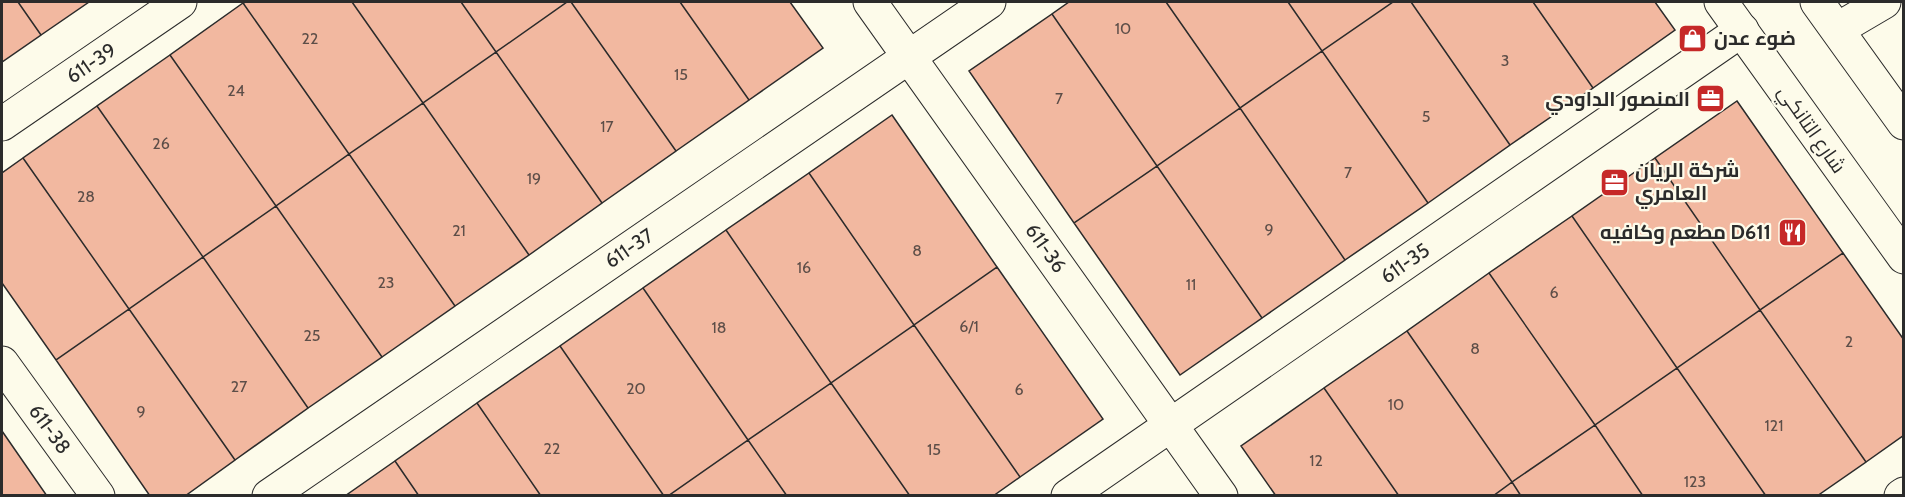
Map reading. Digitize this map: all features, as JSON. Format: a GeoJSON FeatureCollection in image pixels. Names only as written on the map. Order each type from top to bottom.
{"type":"FeatureCollection","features":[{"type":"Feature","properties":{"kind":"street","name":"611-39"},"geometry":{"type":"LineString","coordinates":[[2,124],[180,2]]}},
{"type":"Feature","properties":{"kind":"street","name":"611-36"},"geometry":{"type":"LineString","coordinates":[[870,2],[1221,495]]}},
{"type":"Feature","properties":{"kind":"street","name":"611-37"},"geometry":{"type":"LineString","coordinates":[[269,495],[989,2]]}},
{"type":"Feature","properties":{"kind":"street","name":"شارع التانكي"},"geometry":{"type":"LineString","coordinates":[[1721,2],[1904,257]]}},
{"type":"Feature","properties":{"kind":"street"},"geometry":{"type":"LineString","coordinates":[[1817,2],[1904,123]]}},
{"type":"Feature","properties":{"kind":"street"},"geometry":{"type":"LineString","coordinates":[[1838,29],[1884,2]]}},
{"type":"Feature","properties":{"kind":"street","name":"611-35"},"geometry":{"type":"LineString","coordinates":[[1068,495],[1742,30]]}},
{"type":"Feature","properties":{"kind":"street","name":"611-38"},"geometry":{"type":"LineString","coordinates":[[2,363],[98,495]]}},
{"type":"Feature","properties":{"kind":"building"},"geometry":{"type":"Polygon","coordinates":[[[2,2],[18,2],[41,35],[2,62],[2,2]]]}},
{"type":"Feature","properties":{"kind":"building"},"geometry":{"type":"Polygon","coordinates":[[[18,2],[89,2],[41,35],[18,2]]]}},
{"type":"Feature","properties":{"kind":"building"},"geometry":{"type":"Polygon","coordinates":[[[352,2],[423,103],[349,154],[243,3],[352,2]]]}},
{"type":"Feature","properties":{"kind":"building"},"geometry":{"type":"Polygon","coordinates":[[[352,2],[461,2],[496,52],[423,103],[352,2]]]}},
{"type":"Feature","properties":{"kind":"building"},"geometry":{"type":"Polygon","coordinates":[[[461,2],[567,2],[496,52],[461,2]]]}},
{"type":"Feature","properties":{"kind":"building"},"geometry":{"type":"Polygon","coordinates":[[[567,2],[571,2],[676,151],[602,203],[496,52],[567,2]]]}},
{"type":"Feature","properties":{"kind":"building"},"geometry":{"type":"Polygon","coordinates":[[[571,2],[680,2],[749,100],[676,151],[571,2]]]}},
{"type":"Feature","properties":{"kind":"building"},"geometry":{"type":"Polygon","coordinates":[[[680,2],[790,2],[823,48],[749,100],[680,2]]]}},
{"type":"Feature","properties":{"kind":"building"},"geometry":{"type":"Polygon","coordinates":[[[1069,2],[1166,2],[1240,108],[1157,166],[1052,14],[1069,2]]]}},
{"type":"Feature","properties":{"kind":"building"},"geometry":{"type":"Polygon","coordinates":[[[1166,2],[1288,2],[1322,51],[1240,108],[1166,2]]]}},
{"type":"Feature","properties":{"kind":"building"},"geometry":{"type":"Polygon","coordinates":[[[1288,2],[1393,2],[1322,51],[1288,2]]]}},
{"type":"Feature","properties":{"kind":"building"},"geometry":{"type":"Polygon","coordinates":[[[1393,2],[1411,2],[1510,145],[1428,203],[1322,51],[1393,2]]]}},
{"type":"Feature","properties":{"kind":"building"},"geometry":{"type":"Polygon","coordinates":[[[1411,2],[1533,2],[1593,88],[1510,145],[1411,2]]]}},
{"type":"Feature","properties":{"kind":"building"},"geometry":{"type":"Polygon","coordinates":[[[1533,2],[1655,2],[1675,30],[1593,88],[1533,2]]]}},
{"type":"Feature","properties":{"kind":"building"},"geometry":{"type":"Polygon","coordinates":[[[243,3],[349,154],[276,206],[170,55],[243,3]]]}},
{"type":"Feature","properties":{"kind":"building"},"geometry":{"type":"Polygon","coordinates":[[[1052,14],[1157,166],[1074,223],[969,71],[1052,14]]]}},
{"type":"Feature","properties":{"kind":"building"},"geometry":{"type":"Polygon","coordinates":[[[1322,51],[1428,203],[1345,260],[1240,108],[1322,51]]]}},
{"type":"Feature","properties":{"kind":"building"},"geometry":{"type":"Polygon","coordinates":[[[496,52],[602,203],[529,255],[423,103],[496,52]]]}},
{"type":"Feature","properties":{"kind":"building"},"geometry":{"type":"Polygon","coordinates":[[[170,55],[276,206],[203,257],[97,106],[170,55]]]}},
{"type":"Feature","properties":{"kind":"building"},"geometry":{"type":"Polygon","coordinates":[[[1737,101],[1843,253],[1760,310],[1655,158],[1737,101]]]}},
{"type":"Feature","properties":{"kind":"building"},"geometry":{"type":"Polygon","coordinates":[[[423,103],[529,255],[455,306],[349,154],[423,103]]]}},
{"type":"Feature","properties":{"kind":"building"},"geometry":{"type":"Polygon","coordinates":[[[97,106],[203,257],[129,309],[23,158],[97,106]]]}},
{"type":"Feature","properties":{"kind":"building"},"geometry":{"type":"Polygon","coordinates":[[[1240,108],[1345,260],[1262,318],[1157,166],[1240,108]]]}},
{"type":"Feature","properties":{"kind":"building"},"geometry":{"type":"Polygon","coordinates":[[[892,115],[997,267],[914,325],[809,173],[892,115]]]}},
{"type":"Feature","properties":{"kind":"building"},"geometry":{"type":"Polygon","coordinates":[[[349,154],[455,306],[382,357],[276,206],[349,154]]]}},
{"type":"Feature","properties":{"kind":"building"},"geometry":{"type":"Polygon","coordinates":[[[23,158],[129,309],[56,360],[2,283],[2,173],[23,158]]]}},
{"type":"Feature","properties":{"kind":"building"},"geometry":{"type":"Polygon","coordinates":[[[1655,158],[1760,310],[1677,368],[1572,216],[1655,158]]]}},
{"type":"Feature","properties":{"kind":"building"},"geometry":{"type":"Polygon","coordinates":[[[1157,166],[1262,318],[1180,375],[1074,223],[1157,166]]]}},
{"type":"Feature","properties":{"kind":"building"},"geometry":{"type":"Polygon","coordinates":[[[809,173],[914,325],[831,383],[726,230],[809,173]]]}},
{"type":"Feature","properties":{"kind":"building"},"geometry":{"type":"Polygon","coordinates":[[[276,206],[382,357],[308,408],[203,257],[276,206]]]}},
{"type":"Feature","properties":{"kind":"building"},"geometry":{"type":"Polygon","coordinates":[[[1572,216],[1677,368],[1595,425],[1489,273],[1572,216]]]}},
{"type":"Feature","properties":{"kind":"building"},"geometry":{"type":"Polygon","coordinates":[[[726,230],[831,383],[748,440],[643,288],[726,230]]]}},
{"type":"Feature","properties":{"kind":"building"},"geometry":{"type":"Polygon","coordinates":[[[1843,253],[1904,340],[1904,435],[1866,462],[1760,310],[1843,253]]]}},
{"type":"Feature","properties":{"kind":"building"},"geometry":{"type":"Polygon","coordinates":[[[203,257],[308,408],[235,460],[129,309],[203,257]]]}},
{"type":"Feature","properties":{"kind":"building"},"geometry":{"type":"Polygon","coordinates":[[[997,267],[1103,419],[1020,477],[914,325],[997,267]]]}},
{"type":"Feature","properties":{"kind":"building"},"geometry":{"type":"Polygon","coordinates":[[[1489,273],[1595,425],[1512,482],[1407,331],[1489,273]]]}},
{"type":"Feature","properties":{"kind":"building"},"geometry":{"type":"Polygon","coordinates":[[[643,288],[748,440],[668,496],[664,496],[560,346],[643,288]]]}},
{"type":"Feature","properties":{"kind":"building"},"geometry":{"type":"Polygon","coordinates":[[[129,309],[235,460],[185,496],[150,496],[56,360],[129,309]]]}},
{"type":"Feature","properties":{"kind":"building"},"geometry":{"type":"Polygon","coordinates":[[[1760,310],[1866,462],[1817,496],[1766,496],[1677,368],[1760,310]]]}},
{"type":"Feature","properties":{"kind":"building"},"geometry":{"type":"Polygon","coordinates":[[[914,325],[1020,477],[993,496],[910,496],[831,383],[914,325]]]}},
{"type":"Feature","properties":{"kind":"building"},"geometry":{"type":"Polygon","coordinates":[[[1407,331],[1512,482],[1493,496],[1399,496],[1324,388],[1407,331]]]}},
{"type":"Feature","properties":{"kind":"building"},"geometry":{"type":"Polygon","coordinates":[[[560,346],[664,496],[541,496],[477,403],[560,346]]]}},
{"type":"Feature","properties":{"kind":"building"},"geometry":{"type":"Polygon","coordinates":[[[1677,368],[1766,496],[1643,496],[1595,425],[1677,368]]]}},
{"type":"Feature","properties":{"kind":"building"},"geometry":{"type":"Polygon","coordinates":[[[831,383],[910,496],[787,496],[748,440],[831,383]]]}},
{"type":"Feature","properties":{"kind":"building"},"geometry":{"type":"Polygon","coordinates":[[[1324,388],[1399,496],[1276,496],[1241,446],[1324,388]]]}},
{"type":"Feature","properties":{"kind":"building"},"geometry":{"type":"Polygon","coordinates":[[[477,403],[541,496],[419,496],[395,461],[477,403]]]}},
{"type":"Feature","properties":{"kind":"building"},"geometry":{"type":"Polygon","coordinates":[[[1595,425],[1643,496],[1521,496],[1512,482],[1595,425]]]}},
{"type":"Feature","properties":{"kind":"building"},"geometry":{"type":"Polygon","coordinates":[[[2,431],[47,496],[2,496],[2,431]]]}},
{"type":"Feature","properties":{"kind":"building"},"geometry":{"type":"Polygon","coordinates":[[[748,440],[787,496],[668,496],[748,440]]]}},
{"type":"Feature","properties":{"kind":"building"},"geometry":{"type":"Polygon","coordinates":[[[395,461],[419,496],[345,496],[395,461]]]}},
{"type":"Feature","properties":{"kind":"building"},"geometry":{"type":"Polygon","coordinates":[[[1512,482],[1521,496],[1493,496],[1512,482]]]}},
{"type":"Feature","properties":{"kind":"place","name":"ضوء عدن"},"geometry":{"type":"Point","coordinates":[1693,38]}},
{"type":"Feature","properties":{"kind":"place","name":"المنصور الداودي"},"geometry":{"type":"Point","coordinates":[1711,99]}},
{"type":"Feature","properties":{"kind":"place","name":"شركة الريان العامري"},"geometry":{"type":"Point","coordinates":[1614,182]}},
{"type":"Feature","properties":{"kind":"place","name":"مطعم وكافيه D611"},"geometry":{"type":"Point","coordinates":[1792,232]}}]}
